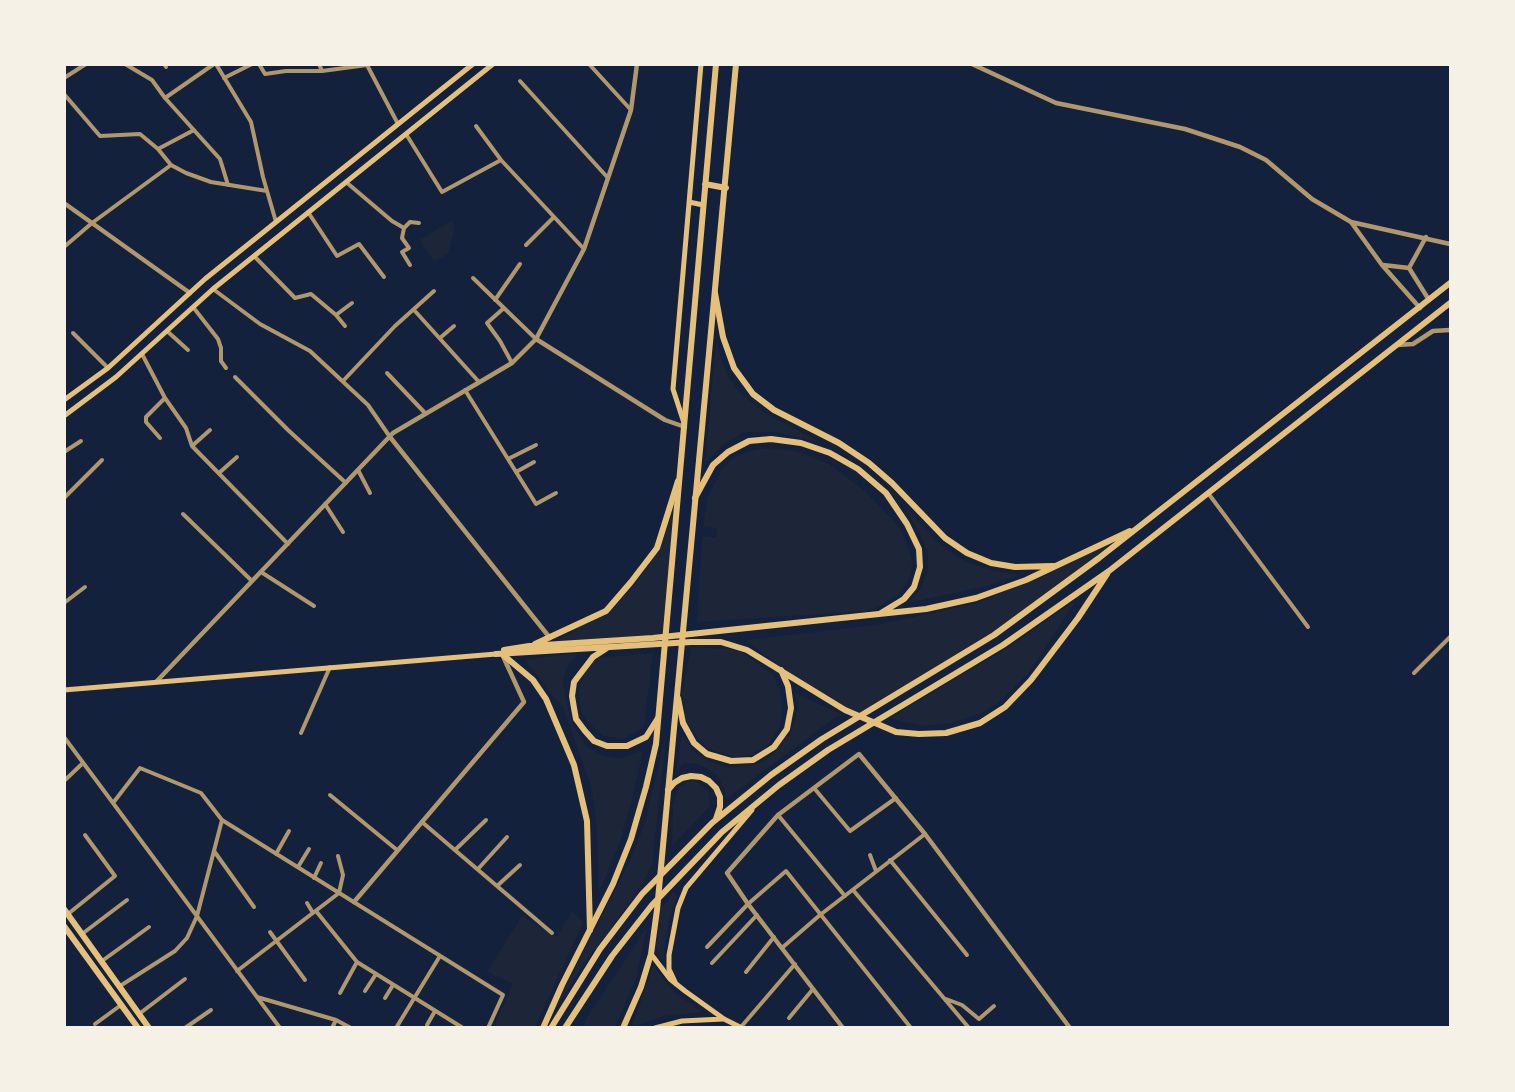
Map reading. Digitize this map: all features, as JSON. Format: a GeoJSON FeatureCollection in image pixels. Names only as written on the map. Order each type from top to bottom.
{"type":"FeatureCollection","features":[{"type":"Feature","properties":{"kind":"main road"},"geometry":{"type":"LineString","coordinates":[[67,399],[108,368],[190,294],[276,223],[473,64]]}},
{"type":"Feature","properties":{"kind":"main road"},"geometry":{"type":"LineString","coordinates":[[64,416],[116,377],[254,255],[493,64]]}},
{"type":"Feature","properties":{"kind":"main road"},"geometry":{"type":"LineString","coordinates":[[685,427],[673,389],[701,64]]}},
{"type":"Feature","properties":{"kind":"main road"},"geometry":{"type":"LineString","coordinates":[[543,1028],[613,884],[631,839],[656,744],[716,64]]}},
{"type":"Feature","properties":{"kind":"main road"},"geometry":{"type":"LineString","coordinates":[[623,1028],[641,987],[651,954],[657,910],[736,64]]}},
{"type":"Feature","properties":{"kind":"main road"},"geometry":{"type":"LineString","coordinates":[[705,184],[726,188]]}},
{"type":"Feature","properties":{"kind":"main road"},"geometry":{"type":"LineString","coordinates":[[689,202],[703,205]]}},
{"type":"Feature","properties":{"kind":"main road"},"geometry":{"type":"LineString","coordinates":[[276,223],[283,232]]}},
{"type":"Feature","properties":{"kind":"main road"},"geometry":{"type":"LineString","coordinates":[[551,1028],[600,949],[642,894],[712,824],[771,775],[813,745],[994,635],[1142,526],[1450,284]]}},
{"type":"Feature","properties":{"kind":"main road"},"geometry":{"type":"LineString","coordinates":[[714,286],[723,337],[734,368],[753,394],[774,411],[839,443],[869,463],[892,483],[945,538],[967,553],[991,563],[1015,567],[1056,566]]}},
{"type":"Feature","properties":{"kind":"main road"},"geometry":{"type":"LineString","coordinates":[[1429,300],[1439,312]]}},
{"type":"Feature","properties":{"kind":"main road"},"geometry":{"type":"LineString","coordinates":[[565,1028],[612,956],[652,905],[722,832],[760,800],[828,750],[1003,645],[1109,571],[1450,303]]}},
{"type":"Feature","properties":{"kind":"main road"},"geometry":{"type":"LineString","coordinates":[[1420,308],[1429,320]]}},
{"type":"Feature","properties":{"kind":"main road"},"geometry":{"type":"LineString","coordinates":[[108,368],[116,377]]}},
{"type":"Feature","properties":{"kind":"main road"},"geometry":{"type":"LineString","coordinates":[[695,499],[713,465],[728,452],[749,441],[771,439],[801,443],[830,453],[858,469],[886,493],[907,524],[919,549],[920,567],[914,587],[904,599],[877,616]]}},
{"type":"Feature","properties":{"kind":"main road"},"geometry":{"type":"LineString","coordinates":[[529,646],[606,611],[631,582],[657,548],[681,468]]}},
{"type":"Feature","properties":{"kind":"main road"},"geometry":{"type":"LineString","coordinates":[[1198,482],[1208,494]]}},
{"type":"Feature","properties":{"kind":"main road"},"geometry":{"type":"LineString","coordinates":[[499,654],[504,650],[529,646],[692,638],[926,609],[976,598],[1026,580],[1142,526]]}},
{"type":"Feature","properties":{"kind":"main road"},"geometry":{"type":"LineString","coordinates":[[692,638],[722,642],[747,650],[845,710],[896,732],[918,734],[946,732],[980,723],[1005,707],[1031,680],[1078,618],[1109,571]]}},
{"type":"Feature","properties":{"kind":"main road"},"geometry":{"type":"LineString","coordinates":[[64,690],[331,667],[607,647],[653,641]]}},
{"type":"Feature","properties":{"kind":"main road"},"geometry":{"type":"LineString","coordinates":[[607,647],[592,657],[574,682],[572,696],[576,719],[594,741],[607,746],[627,746],[646,737],[658,718]]}},
{"type":"Feature","properties":{"kind":"main road"},"geometry":{"type":"LineString","coordinates":[[499,654],[533,680],[546,699],[574,765],[587,820],[590,932]]}},
{"type":"Feature","properties":{"kind":"main road"},"geometry":{"type":"LineString","coordinates":[[677,695],[683,723],[694,743],[707,754],[715,757],[731,761],[753,760],[774,747],[787,729],[791,708],[788,686],[780,670]]}},
{"type":"Feature","properties":{"kind":"main road"},"geometry":{"type":"LineString","coordinates":[[668,790],[682,778],[691,776],[701,777],[709,782],[716,788],[720,797],[718,816],[712,824]]}},
{"type":"Feature","properties":{"kind":"main road"},"geometry":{"type":"LineString","coordinates":[[676,984],[669,969],[669,955],[674,924],[686,888],[760,800]]}},
{"type":"Feature","properties":{"kind":"main road"},"geometry":{"type":"LineString","coordinates":[[66,912],[149,1028]]}},
{"type":"Feature","properties":{"kind":"main road"},"geometry":{"type":"LineString","coordinates":[[64,926],[138,1028]]}},
{"type":"Feature","properties":{"kind":"main road"},"geometry":{"type":"LineString","coordinates":[[651,954],[676,984],[724,1019],[741,1027]]}},
{"type":"Feature","properties":{"kind":"main road"},"geometry":{"type":"LineString","coordinates":[[655,1028],[682,1021],[724,1019]]}},
{"type":"Feature","properties":{"kind":"street"},"geometry":{"type":"LineString","coordinates":[[64,78],[86,64]]}},
{"type":"Feature","properties":{"kind":"street"},"geometry":{"type":"LineString","coordinates":[[125,64],[152,80],[165,98],[220,159],[228,185]]}},
{"type":"Feature","properties":{"kind":"street"},"geometry":{"type":"LineString","coordinates":[[165,98],[215,64],[251,122],[276,223]]}},
{"type":"Feature","properties":{"kind":"street"},"geometry":{"type":"LineString","coordinates":[[224,78],[252,64]]}},
{"type":"Feature","properties":{"kind":"street"},"geometry":{"type":"LineString","coordinates":[[259,64],[266,74],[286,71],[322,71],[367,65],[398,124]]}},
{"type":"Feature","properties":{"kind":"street"},"geometry":{"type":"LineString","coordinates":[[318,64],[322,71]]}},
{"type":"Feature","properties":{"kind":"street"},"geometry":{"type":"LineString","coordinates":[[589,64],[631,110]]}},
{"type":"Feature","properties":{"kind":"street"},"geometry":{"type":"LineString","coordinates":[[156,682],[390,436],[512,363],[536,339],[584,249],[631,110],[637,64]]}},
{"type":"Feature","properties":{"kind":"street"},"geometry":{"type":"LineString","coordinates":[[972,64],[1056,103],[1185,129],[1240,147],[1266,160],[1312,199],[1351,222],[1450,244]]}},
{"type":"Feature","properties":{"kind":"street"},"geometry":{"type":"LineString","coordinates":[[520,81],[608,178]]}},
{"type":"Feature","properties":{"kind":"street"},"geometry":{"type":"LineString","coordinates":[[64,94],[100,136],[140,134],[158,149],[171,165],[186,173],[211,182],[267,191]]}},
{"type":"Feature","properties":{"kind":"street"},"geometry":{"type":"LineString","coordinates":[[476,126],[501,160],[584,249]]}},
{"type":"Feature","properties":{"kind":"street"},"geometry":{"type":"LineString","coordinates":[[158,149],[194,130]]}},
{"type":"Feature","properties":{"kind":"street"},"geometry":{"type":"LineString","coordinates":[[405,134],[442,192],[501,160]]}},
{"type":"Feature","properties":{"kind":"street"},"geometry":{"type":"LineString","coordinates":[[64,247],[92,223],[171,165]]}},
{"type":"Feature","properties":{"kind":"street"},"geometry":{"type":"LineString","coordinates":[[345,182],[392,221],[404,228]]}},
{"type":"Feature","properties":{"kind":"street"},"geometry":{"type":"LineString","coordinates":[[64,203],[190,294]]}},
{"type":"Feature","properties":{"kind":"street"},"geometry":{"type":"LineString","coordinates":[[308,212],[337,256],[359,244],[384,277]]}},
{"type":"Feature","properties":{"kind":"street"},"geometry":{"type":"LineString","coordinates":[[526,245],[554,217]]}},
{"type":"Feature","properties":{"kind":"street"},"geometry":{"type":"LineString","coordinates":[[410,265],[402,252],[409,248],[402,237],[404,228],[410,222],[419,223]]}},
{"type":"Feature","properties":{"kind":"street"},"geometry":{"type":"LineString","coordinates":[[1351,222],[1382,265],[1420,308]]}},
{"type":"Feature","properties":{"kind":"street"},"geometry":{"type":"LineString","coordinates":[[1408,268],[1426,237]]}},
{"type":"Feature","properties":{"kind":"street"},"geometry":{"type":"LineString","coordinates":[[254,255],[295,298],[311,294],[336,315],[345,326]]}},
{"type":"Feature","properties":{"kind":"street"},"geometry":{"type":"LineString","coordinates":[[495,300],[520,264]]}},
{"type":"Feature","properties":{"kind":"street"},"geometry":{"type":"LineString","coordinates":[[1382,265],[1408,268]]}},
{"type":"Feature","properties":{"kind":"street"},"geometry":{"type":"LineString","coordinates":[[1408,268],[1429,300]]}},
{"type":"Feature","properties":{"kind":"street"},"geometry":{"type":"LineString","coordinates":[[473,278],[536,339],[665,420],[685,427]]}},
{"type":"Feature","properties":{"kind":"street"},"geometry":{"type":"LineString","coordinates":[[213,289],[260,324],[310,351],[368,405],[550,638]]}},
{"type":"Feature","properties":{"kind":"street"},"geometry":{"type":"LineString","coordinates":[[343,381],[434,291]]}},
{"type":"Feature","properties":{"kind":"street"},"geometry":{"type":"LineString","coordinates":[[336,315],[352,303]]}},
{"type":"Feature","properties":{"kind":"street"},"geometry":{"type":"LineString","coordinates":[[193,308],[218,339],[221,348],[221,362],[226,368]]}},
{"type":"Feature","properties":{"kind":"street"},"geometry":{"type":"LineString","coordinates":[[504,308],[487,323],[512,363]]}},
{"type":"Feature","properties":{"kind":"street"},"geometry":{"type":"LineString","coordinates":[[414,310],[479,382]]}},
{"type":"Feature","properties":{"kind":"street"},"geometry":{"type":"LineString","coordinates":[[440,338],[454,326]]}},
{"type":"Feature","properties":{"kind":"street"},"geometry":{"type":"LineString","coordinates":[[1397,345],[1413,344],[1433,331],[1450,330]]}},
{"type":"Feature","properties":{"kind":"street"},"geometry":{"type":"LineString","coordinates":[[167,331],[188,350]]}},
{"type":"Feature","properties":{"kind":"street"},"geometry":{"type":"LineString","coordinates":[[74,333],[108,368]]}},
{"type":"Feature","properties":{"kind":"street"},"geometry":{"type":"LineString","coordinates":[[142,354],[165,398],[186,428],[192,446],[288,544]]}},
{"type":"Feature","properties":{"kind":"street"},"geometry":{"type":"LineString","coordinates":[[387,373],[425,414]]}},
{"type":"Feature","properties":{"kind":"street"},"geometry":{"type":"LineString","coordinates":[[235,377],[346,483]]}},
{"type":"Feature","properties":{"kind":"street"},"geometry":{"type":"LineString","coordinates":[[465,390],[536,504],[556,494]]}},
{"type":"Feature","properties":{"kind":"street"},"geometry":{"type":"LineString","coordinates":[[64,392],[67,399]]}},
{"type":"Feature","properties":{"kind":"street"},"geometry":{"type":"LineString","coordinates":[[160,438],[146,422],[146,417],[165,398]]}},
{"type":"Feature","properties":{"kind":"street"},"geometry":{"type":"LineString","coordinates":[[192,446],[210,430]]}},
{"type":"Feature","properties":{"kind":"street"},"geometry":{"type":"LineString","coordinates":[[64,452],[81,441]]}},
{"type":"Feature","properties":{"kind":"street"},"geometry":{"type":"LineString","coordinates":[[508,459],[536,445]]}},
{"type":"Feature","properties":{"kind":"street"},"geometry":{"type":"LineString","coordinates":[[219,473],[237,457]]}},
{"type":"Feature","properties":{"kind":"street"},"geometry":{"type":"LineString","coordinates":[[64,498],[102,460]]}},
{"type":"Feature","properties":{"kind":"street"},"geometry":{"type":"LineString","coordinates":[[516,472],[534,462]]}},
{"type":"Feature","properties":{"kind":"street"},"geometry":{"type":"LineString","coordinates":[[358,470],[370,493]]}},
{"type":"Feature","properties":{"kind":"street"},"geometry":{"type":"LineString","coordinates":[[1208,494],[1308,627]]}},
{"type":"Feature","properties":{"kind":"street"},"geometry":{"type":"LineString","coordinates":[[326,504],[343,532]]}},
{"type":"Feature","properties":{"kind":"street"},"geometry":{"type":"LineString","coordinates":[[183,514],[252,581]]}},
{"type":"Feature","properties":{"kind":"street"},"geometry":{"type":"LineString","coordinates":[[261,572],[314,606]]}},
{"type":"Feature","properties":{"kind":"street"},"geometry":{"type":"LineString","coordinates":[[64,603],[85,586]]}},
{"type":"Feature","properties":{"kind":"street"},"geometry":{"type":"LineString","coordinates":[[1414,673],[1450,637]]}},
{"type":"Feature","properties":{"kind":"street"},"geometry":{"type":"LineString","coordinates":[[354,902],[524,702],[499,654]]}},
{"type":"Feature","properties":{"kind":"street"},"geometry":{"type":"LineString","coordinates":[[301,733],[331,667]]}},
{"type":"Feature","properties":{"kind":"street"},"geometry":{"type":"LineString","coordinates":[[64,737],[280,1028]]}},
{"type":"Feature","properties":{"kind":"street"},"geometry":{"type":"LineString","coordinates":[[843,1028],[727,873],[778,815],[859,754],[925,834],[1070,1028]]}},
{"type":"Feature","properties":{"kind":"street"},"geometry":{"type":"LineString","coordinates":[[64,781],[84,763]]}},
{"type":"Feature","properties":{"kind":"street"},"geometry":{"type":"LineString","coordinates":[[113,803],[140,768],[201,793],[222,820],[503,995],[488,1028]]}},
{"type":"Feature","properties":{"kind":"street"},"geometry":{"type":"LineString","coordinates":[[814,788],[850,831],[897,798]]}},
{"type":"Feature","properties":{"kind":"street"},"geometry":{"type":"LineString","coordinates":[[330,795],[397,850]]}},
{"type":"Feature","properties":{"kind":"street"},"geometry":{"type":"LineString","coordinates":[[778,815],[845,896]]}},
{"type":"Feature","properties":{"kind":"street"},"geometry":{"type":"LineString","coordinates":[[120,986],[175,951],[187,938],[197,916],[222,820]]}},
{"type":"Feature","properties":{"kind":"street"},"geometry":{"type":"LineString","coordinates":[[455,850],[486,820]]}},
{"type":"Feature","properties":{"kind":"street"},"geometry":{"type":"LineString","coordinates":[[422,822],[552,933]]}},
{"type":"Feature","properties":{"kind":"street"},"geometry":{"type":"LineString","coordinates":[[276,854],[289,831]]}},
{"type":"Feature","properties":{"kind":"street"},"geometry":{"type":"LineString","coordinates":[[783,947],[820,915],[925,834]]}},
{"type":"Feature","properties":{"kind":"street"},"geometry":{"type":"LineString","coordinates":[[66,912],[115,876],[86,835]]}},
{"type":"Feature","properties":{"kind":"street"},"geometry":{"type":"LineString","coordinates":[[477,869],[507,837]]}},
{"type":"Feature","properties":{"kind":"street"},"geometry":{"type":"LineString","coordinates":[[298,867],[309,849]]}},
{"type":"Feature","properties":{"kind":"street"},"geometry":{"type":"LineString","coordinates":[[213,850],[254,907]]}},
{"type":"Feature","properties":{"kind":"street"},"geometry":{"type":"LineString","coordinates":[[870,855],[876,872]]}},
{"type":"Feature","properties":{"kind":"street"},"geometry":{"type":"LineString","coordinates":[[237,970],[339,893],[343,875],[338,856]]}},
{"type":"Feature","properties":{"kind":"street"},"geometry":{"type":"LineString","coordinates":[[890,860],[967,955]]}},
{"type":"Feature","properties":{"kind":"street"},"geometry":{"type":"LineString","coordinates":[[314,878],[321,863]]}},
{"type":"Feature","properties":{"kind":"street"},"geometry":{"type":"LineString","coordinates":[[497,886],[520,865]]}},
{"type":"Feature","properties":{"kind":"street"},"geometry":{"type":"LineString","coordinates":[[707,947],[748,904],[786,871],[911,1028]]}},
{"type":"Feature","properties":{"kind":"street"},"geometry":{"type":"LineString","coordinates":[[853,890],[969,1028]]}},
{"type":"Feature","properties":{"kind":"street"},"geometry":{"type":"LineString","coordinates":[[82,934],[127,900]]}},
{"type":"Feature","properties":{"kind":"street"},"geometry":{"type":"LineString","coordinates":[[307,903],[357,962],[463,1028]]}},
{"type":"Feature","properties":{"kind":"street"},"geometry":{"type":"LineString","coordinates":[[712,963],[757,915]]}},
{"type":"Feature","properties":{"kind":"street"},"geometry":{"type":"LineString","coordinates":[[102,962],[148,927]]}},
{"type":"Feature","properties":{"kind":"street"},"geometry":{"type":"LineString","coordinates":[[270,932],[305,980]]}},
{"type":"Feature","properties":{"kind":"street"},"geometry":{"type":"LineString","coordinates":[[746,972],[774,937]]}},
{"type":"Feature","properties":{"kind":"street"},"geometry":{"type":"LineString","coordinates":[[396,1028],[440,956]]}},
{"type":"Feature","properties":{"kind":"street"},"geometry":{"type":"LineString","coordinates":[[340,993],[357,962]]}},
{"type":"Feature","properties":{"kind":"street"},"geometry":{"type":"LineString","coordinates":[[741,1027],[795,964]]}},
{"type":"Feature","properties":{"kind":"street"},"geometry":{"type":"LineString","coordinates":[[364,991],[376,974]]}},
{"type":"Feature","properties":{"kind":"street"},"geometry":{"type":"LineString","coordinates":[[139,1014],[185,979]]}},
{"type":"Feature","properties":{"kind":"street"},"geometry":{"type":"LineString","coordinates":[[385,998],[393,985]]}},
{"type":"Feature","properties":{"kind":"street"},"geometry":{"type":"LineString","coordinates":[[789,1018],[813,989]]}},
{"type":"Feature","properties":{"kind":"street"},"geometry":{"type":"LineString","coordinates":[[257,997],[336,1020],[351,1028]]}},
{"type":"Feature","properties":{"kind":"street"},"geometry":{"type":"LineString","coordinates":[[945,998],[962,1005],[979,1019],[994,1006]]}},
{"type":"Feature","properties":{"kind":"street"},"geometry":{"type":"LineString","coordinates":[[95,1024],[121,1005]]}},
{"type":"Feature","properties":{"kind":"street"},"geometry":{"type":"LineString","coordinates":[[185,1028],[211,1010]]}},
{"type":"Feature","properties":{"kind":"street"},"geometry":{"type":"LineString","coordinates":[[427,1024],[435,1011]]}},
{"type":"Feature","properties":{"kind":"street"},"geometry":{"type":"LineString","coordinates":[[332,1028],[336,1020]]}},
{"type":"Feature","properties":{"kind":"street"},"geometry":{"type":"LineString","coordinates":[[452,1028],[454,1022]]}},
{"type":"Feature","properties":{"kind":"shaded area"},"geometry":{"type":"Polygon","coordinates":[[[452,220],[455,226],[448,254],[434,261],[420,240],[452,220]]]}},
{"type":"Feature","properties":{"kind":"shaded area"},"geometry":{"type":"Polygon","coordinates":[[[716,341],[726,373],[738,391],[763,412],[819,442],[776,432],[744,432],[721,446],[705,464],[716,341]]]}},
{"type":"Feature","properties":{"kind":"shaded area"},"geometry":{"type":"Polygon","coordinates":[[[770,448],[795,451],[829,464],[865,491],[891,518],[901,530],[912,559],[911,573],[906,585],[896,596],[879,607],[866,611],[697,622],[702,537],[716,537],[717,528],[703,526],[708,496],[723,468],[733,458],[754,450],[770,448]]]}},
{"type":"Feature","properties":{"kind":"shaded area"},"geometry":{"type":"Polygon","coordinates":[[[680,457],[665,637],[546,643],[558,640],[601,614],[632,589],[653,558],[667,523],[680,457]]]}},
{"type":"Feature","properties":{"kind":"shaded area"},"geometry":{"type":"Polygon","coordinates":[[[903,504],[937,542],[953,554],[969,563],[993,571],[1021,575],[986,586],[908,603],[921,588],[928,569],[928,555],[924,542],[903,504]]]}},
{"type":"Feature","properties":{"kind":"shaded area"},"geometry":{"type":"Polygon","coordinates":[[[1118,538],[1118,542],[993,634],[860,715],[782,668],[746,640],[876,625],[978,603],[1118,538]]]}},
{"type":"Feature","properties":{"kind":"shaded area"},"geometry":{"type":"Polygon","coordinates":[[[1077,599],[1028,674],[998,703],[981,713],[952,723],[923,726],[889,718],[1006,649],[1077,599]]]}},
{"type":"Feature","properties":{"kind":"shaded area"},"geometry":{"type":"Polygon","coordinates":[[[691,647],[739,650],[773,675],[780,690],[782,708],[780,726],[770,743],[752,755],[733,757],[709,749],[699,740],[687,722],[682,694],[691,647]]]}},
{"type":"Feature","properties":{"kind":"shaded area"},"geometry":{"type":"Polygon","coordinates":[[[578,653],[568,666],[563,678],[572,723],[587,747],[604,756],[619,759],[643,751],[620,842],[599,892],[596,818],[591,786],[563,708],[525,660],[578,653]]]}},
{"type":"Feature","properties":{"kind":"shaded area"},"geometry":{"type":"Polygon","coordinates":[[[653,653],[644,726],[622,739],[604,736],[587,722],[581,712],[579,690],[587,666],[595,658],[653,653]]]}},
{"type":"Feature","properties":{"kind":"shaded area"},"geometry":{"type":"Polygon","coordinates":[[[795,693],[840,714],[726,799],[725,790],[716,774],[699,764],[683,764],[677,770],[682,734],[691,748],[704,759],[731,768],[758,764],[771,756],[790,734],[795,721],[798,708],[795,693]]]}},
{"type":"Feature","properties":{"kind":"shaded area"},"geometry":{"type":"Polygon","coordinates":[[[666,735],[652,865],[636,894],[588,958],[549,1019],[632,857],[646,819],[666,735]]]}},
{"type":"Feature","properties":{"kind":"shaded area"},"geometry":{"type":"Polygon","coordinates":[[[693,781],[708,791],[710,806],[672,846],[673,807],[677,792],[680,786],[693,781]]]}},
{"type":"Feature","properties":{"kind":"shaded area"},"geometry":{"type":"Polygon","coordinates":[[[673,891],[677,898],[670,915],[663,961],[656,948],[661,907],[668,901],[673,891]]]}},
{"type":"Feature","properties":{"kind":"shaded area"},"geometry":{"type":"Polygon","coordinates":[[[572,912],[583,922],[535,1027],[494,1027],[513,984],[487,972],[522,916],[556,937],[572,912]]]}},
{"type":"Feature","properties":{"kind":"shaded area"},"geometry":{"type":"Polygon","coordinates":[[[647,927],[636,979],[615,1027],[584,1027],[586,1019],[647,927]]]}},
{"type":"Feature","properties":{"kind":"shaded area"},"geometry":{"type":"Polygon","coordinates":[[[653,965],[673,991],[702,1012],[664,1016],[632,1027],[653,965]]]}}]}
